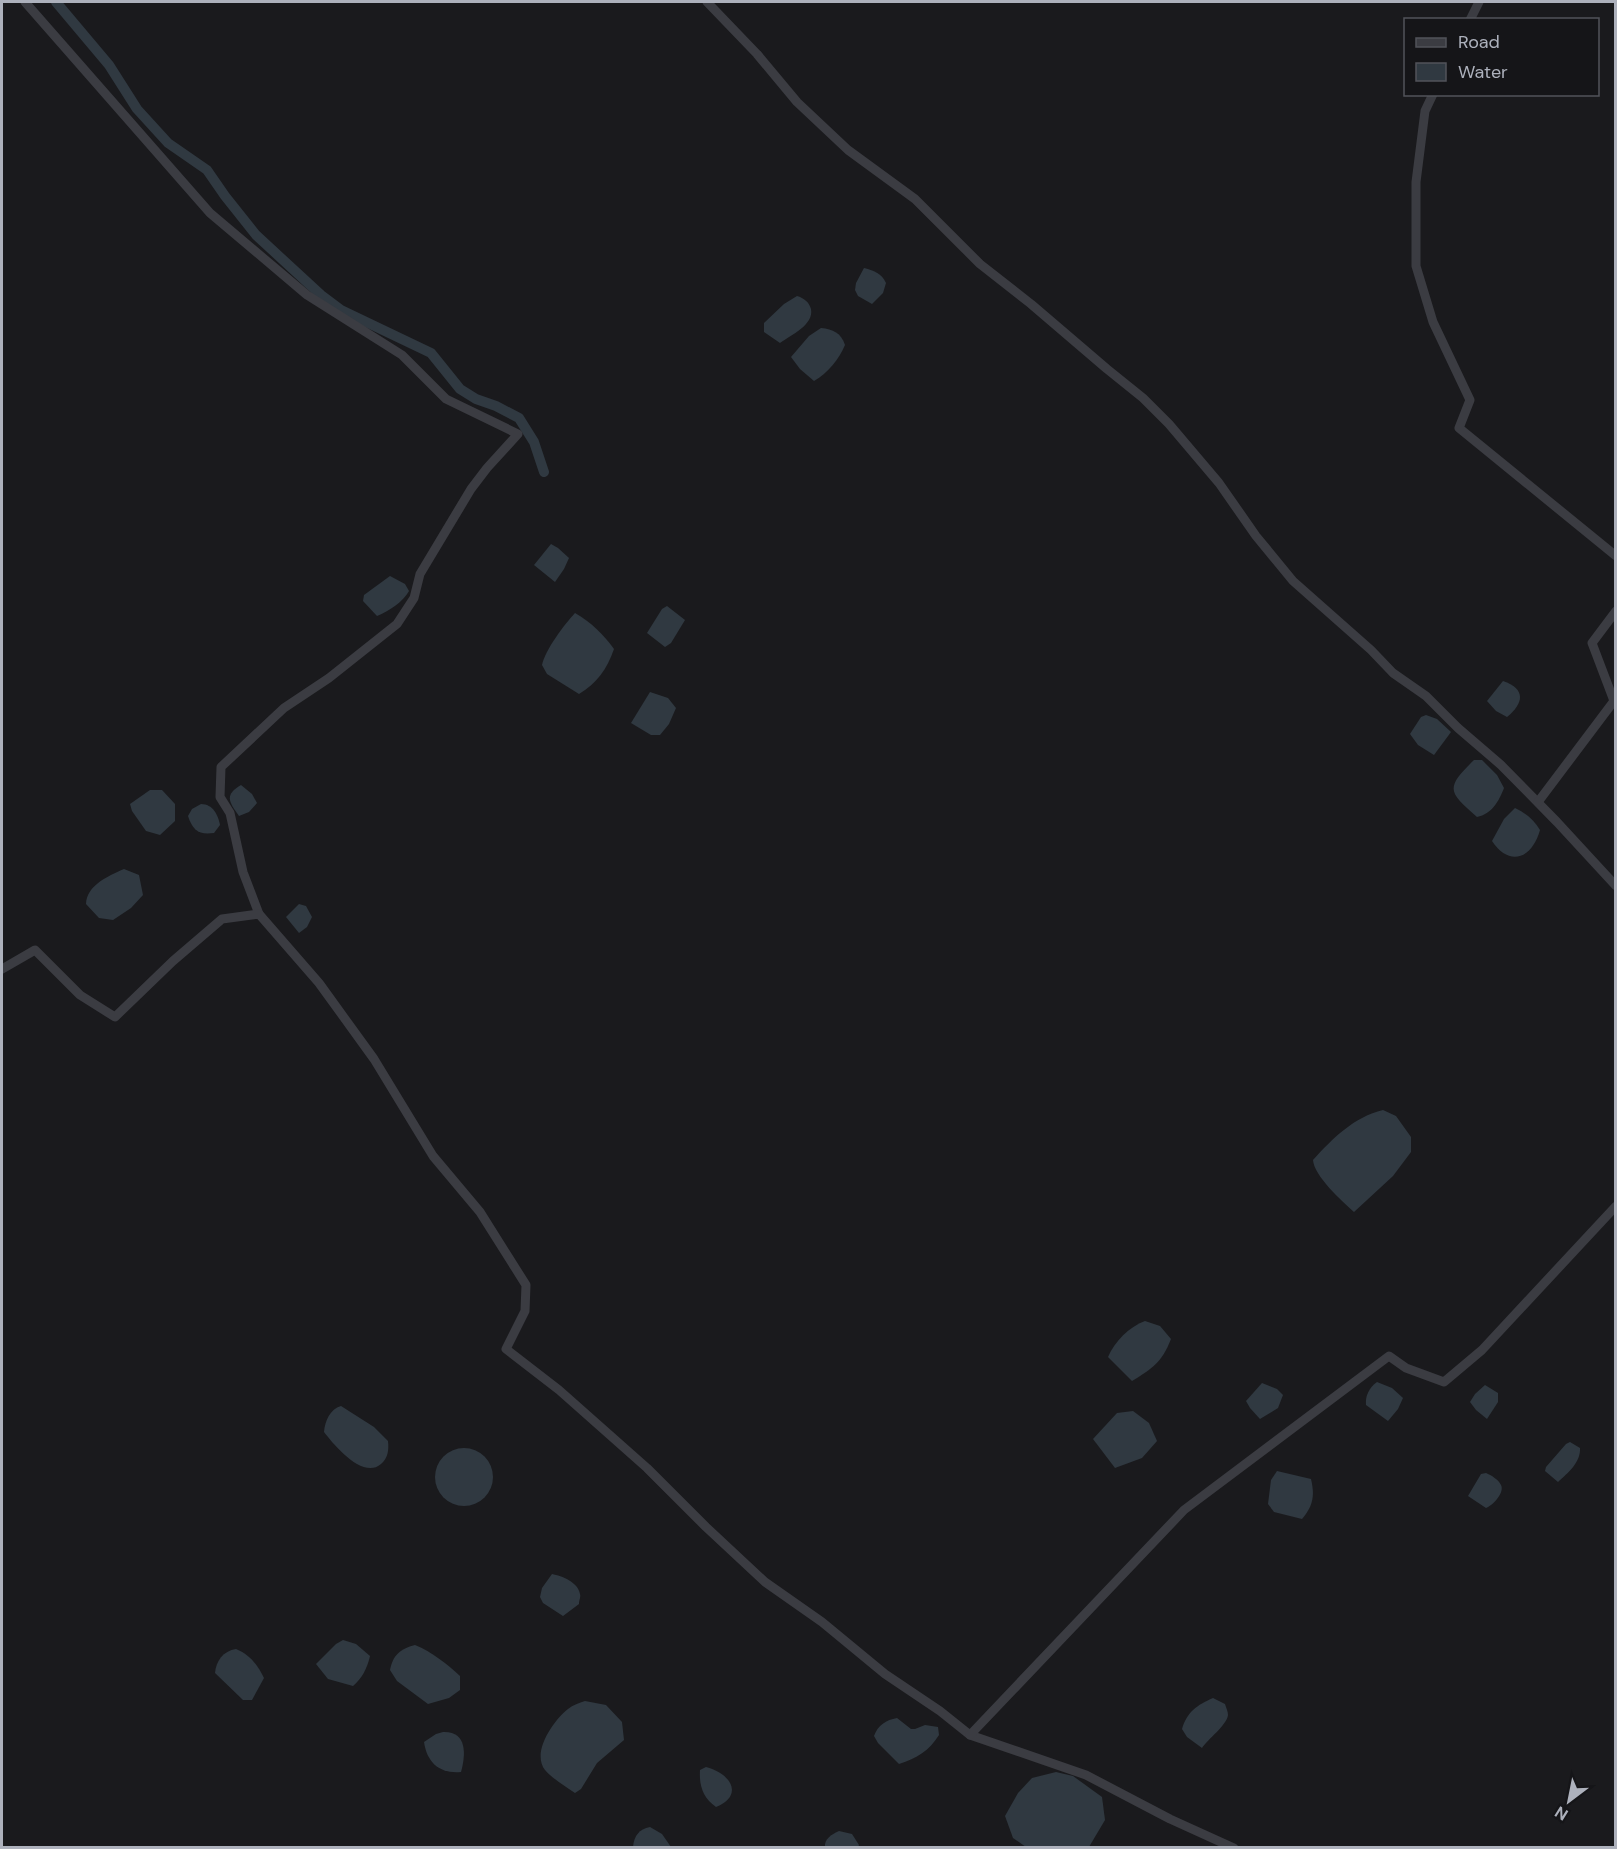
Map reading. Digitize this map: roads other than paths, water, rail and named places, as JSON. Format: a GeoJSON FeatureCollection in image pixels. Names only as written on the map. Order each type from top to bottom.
{"type":"FeatureCollection","features":[{"type":"Feature","properties":{"kind":"street"},"geometry":{"type":"LineString","coordinates":[[25,2],[210,213],[307,295],[402,355],[446,399],[518,434],[471,489],[420,574],[414,598],[397,624],[330,678],[284,708],[221,767],[220,797],[230,813],[243,872],[259,914],[319,983],[374,1059],[433,1156],[480,1212],[526,1285],[525,1311],[507,1349],[559,1390],[647,1468],[705,1527],[765,1582],[822,1622],[885,1674],[940,1711],[970,1735],[1086,1775],[1170,1819],[1234,1848]]}},
{"type":"Feature","properties":{"kind":"street"},"geometry":{"type":"LineString","coordinates":[[1471,18],[1479,2]]}},
{"type":"Feature","properties":{"kind":"street"},"geometry":{"type":"LineString","coordinates":[[714,4],[797,102],[848,150],[915,199],[980,264],[1143,398],[1169,424],[1219,483],[1256,536],[1293,581],[1371,650],[1393,673],[1426,696],[1458,728],[1502,765],[1616,886]]}},
{"type":"Feature","properties":{"kind":"street"},"geometry":{"type":"LineString","coordinates":[[1432,96],[1425,111],[1416,182],[1416,266],[1433,322],[1470,400],[1459,429],[1616,556]]}},
{"type":"Feature","properties":{"kind":"street"},"geometry":{"type":"LineString","coordinates":[[1538,802],[1614,701],[1592,643],[1616,611]]}},
{"type":"Feature","properties":{"kind":"street"},"geometry":{"type":"LineString","coordinates":[[2,969],[35,950],[80,995],[115,1017],[173,961],[222,919],[259,914]]}},
{"type":"Feature","properties":{"kind":"street"},"geometry":{"type":"LineString","coordinates":[[970,1735],[1184,1510],[1389,1356],[1406,1368],[1444,1382],[1482,1350],[1616,1206]]}},
{"type":"Feature","properties":{"kind":"water"},"geometry":{"type":"Polygon","coordinates":[[[864,268],[877,273],[886,283],[883,293],[872,304],[858,296],[855,290],[864,268]]]}},
{"type":"Feature","properties":{"kind":"water"},"geometry":{"type":"Polygon","coordinates":[[[797,296],[808,302],[811,315],[801,329],[780,343],[764,332],[764,323],[784,304],[797,296]]]}},
{"type":"Feature","properties":{"kind":"water"},"geometry":{"type":"Polygon","coordinates":[[[821,328],[836,332],[845,345],[832,365],[814,381],[800,369],[791,357],[809,336],[821,328]]]}},
{"type":"Feature","properties":{"kind":"water"},"geometry":{"type":"Polygon","coordinates":[[[551,544],[569,558],[555,582],[534,565],[551,544]]]}},
{"type":"Feature","properties":{"kind":"water"},"geometry":{"type":"Polygon","coordinates":[[[390,576],[405,584],[409,591],[395,606],[377,616],[363,601],[364,595],[390,576]]]}},
{"type":"Feature","properties":{"kind":"water"},"geometry":{"type":"Polygon","coordinates":[[[667,606],[685,620],[671,643],[665,647],[647,633],[662,609],[667,606]]]}},
{"type":"Feature","properties":{"kind":"water"},"geometry":{"type":"Polygon","coordinates":[[[575,613],[597,629],[614,649],[601,675],[579,694],[547,674],[542,665],[551,645],[575,613]]]}},
{"type":"Feature","properties":{"kind":"water"},"geometry":{"type":"Polygon","coordinates":[[[1503,681],[1516,688],[1520,697],[1517,707],[1507,717],[1496,711],[1487,701],[1503,681]]]}},
{"type":"Feature","properties":{"kind":"water"},"geometry":{"type":"Polygon","coordinates":[[[650,692],[668,698],[676,708],[669,724],[660,735],[651,735],[631,723],[650,692]]]}},
{"type":"Feature","properties":{"kind":"water"},"geometry":{"type":"Polygon","coordinates":[[[1426,715],[1437,719],[1451,732],[1434,755],[1418,745],[1410,734],[1421,717],[1426,715]]]}},
{"type":"Feature","properties":{"kind":"water"},"geometry":{"type":"Polygon","coordinates":[[[1474,760],[1482,760],[1497,775],[1504,788],[1494,806],[1487,813],[1477,817],[1460,802],[1454,790],[1454,784],[1458,778],[1474,760]]]}},
{"type":"Feature","properties":{"kind":"water"},"geometry":{"type":"Polygon","coordinates":[[[241,785],[252,794],[257,803],[249,812],[239,816],[230,796],[241,785]]]}},
{"type":"Feature","properties":{"kind":"water"},"geometry":{"type":"Polygon","coordinates":[[[150,790],[162,790],[175,804],[175,821],[160,835],[146,831],[132,811],[130,804],[150,790]]]}},
{"type":"Feature","properties":{"kind":"water"},"geometry":{"type":"Polygon","coordinates":[[[201,804],[212,808],[218,818],[220,825],[214,833],[197,831],[190,821],[188,816],[192,809],[201,804]]]}},
{"type":"Feature","properties":{"kind":"water"},"geometry":{"type":"Polygon","coordinates":[[[1515,808],[1529,817],[1540,830],[1532,848],[1526,853],[1513,857],[1499,849],[1492,841],[1504,819],[1515,808]]]}},
{"type":"Feature","properties":{"kind":"water"},"geometry":{"type":"Polygon","coordinates":[[[124,869],[139,875],[143,895],[131,908],[113,920],[99,918],[86,904],[87,897],[99,882],[124,869]]]}},
{"type":"Feature","properties":{"kind":"water"},"geometry":{"type":"Polygon","coordinates":[[[299,904],[306,906],[312,917],[307,927],[299,933],[286,917],[299,904]]]}},
{"type":"Feature","properties":{"kind":"water"},"geometry":{"type":"Polygon","coordinates":[[[1383,1110],[1396,1116],[1411,1137],[1411,1152],[1393,1176],[1354,1212],[1323,1181],[1313,1160],[1336,1136],[1353,1123],[1383,1110]]]}},
{"type":"Feature","properties":{"kind":"water"},"geometry":{"type":"Polygon","coordinates":[[[1145,1321],[1160,1326],[1171,1339],[1156,1364],[1132,1381],[1108,1357],[1114,1345],[1123,1335],[1145,1321]]]}},
{"type":"Feature","properties":{"kind":"water"},"geometry":{"type":"Polygon","coordinates":[[[1377,1382],[1392,1388],[1403,1398],[1398,1409],[1388,1421],[1366,1405],[1368,1392],[1377,1382]]]}},
{"type":"Feature","properties":{"kind":"water"},"geometry":{"type":"Polygon","coordinates":[[[1262,1383],[1277,1389],[1283,1395],[1278,1408],[1260,1419],[1246,1401],[1262,1383]]]}},
{"type":"Feature","properties":{"kind":"water"},"geometry":{"type":"Polygon","coordinates":[[[1485,1385],[1498,1393],[1498,1402],[1487,1419],[1470,1402],[1485,1385]]]}},
{"type":"Feature","properties":{"kind":"water"},"geometry":{"type":"Polygon","coordinates":[[[341,1406],[374,1427],[388,1441],[388,1454],[381,1464],[374,1468],[366,1468],[358,1464],[342,1452],[324,1432],[329,1416],[341,1406]]]}},
{"type":"Feature","properties":{"kind":"water"},"geometry":{"type":"Polygon","coordinates":[[[1133,1411],[1149,1423],[1157,1441],[1142,1458],[1115,1468],[1093,1439],[1117,1413],[1133,1411]]]}},
{"type":"Feature","properties":{"kind":"water"},"geometry":{"type":"Polygon","coordinates":[[[1570,1442],[1580,1448],[1580,1453],[1573,1467],[1558,1482],[1545,1471],[1546,1467],[1570,1442]]]}},
{"type":"Feature","properties":{"kind":"water"},"geometry":{"type":"Polygon","coordinates":[[[464,1448],[475,1450],[488,1461],[493,1477],[491,1488],[480,1501],[464,1506],[453,1504],[440,1493],[435,1477],[437,1466],[448,1453],[464,1448]]]}},
{"type":"Feature","properties":{"kind":"water"},"geometry":{"type":"Polygon","coordinates":[[[1277,1471],[1311,1479],[1312,1500],[1309,1510],[1302,1519],[1274,1512],[1268,1504],[1271,1480],[1277,1471]]]}},
{"type":"Feature","properties":{"kind":"water"},"geometry":{"type":"Polygon","coordinates":[[[1486,1473],[1497,1480],[1502,1488],[1497,1499],[1486,1508],[1468,1496],[1481,1474],[1486,1473]]]}},
{"type":"Feature","properties":{"kind":"water"},"geometry":{"type":"Polygon","coordinates":[[[552,1574],[565,1578],[579,1590],[579,1604],[563,1616],[543,1603],[540,1597],[542,1588],[552,1574]]]}},
{"type":"Feature","properties":{"kind":"water"},"geometry":{"type":"Polygon","coordinates":[[[343,1640],[356,1644],[370,1656],[364,1673],[353,1686],[328,1679],[316,1664],[343,1640]]]}},
{"type":"Feature","properties":{"kind":"water"},"geometry":{"type":"Polygon","coordinates":[[[415,1645],[439,1659],[460,1676],[460,1690],[449,1698],[428,1704],[397,1681],[390,1670],[393,1660],[405,1648],[415,1645]]]}},
{"type":"Feature","properties":{"kind":"water"},"geometry":{"type":"Polygon","coordinates":[[[236,1649],[253,1660],[264,1678],[252,1700],[243,1700],[215,1673],[221,1657],[236,1649]]]}},
{"type":"Feature","properties":{"kind":"water"},"geometry":{"type":"Polygon","coordinates":[[[1213,1698],[1225,1704],[1228,1715],[1224,1723],[1202,1748],[1187,1737],[1182,1729],[1193,1710],[1213,1698]]]}},
{"type":"Feature","properties":{"kind":"water"},"geometry":{"type":"Polygon","coordinates":[[[585,1701],[606,1705],[622,1722],[624,1740],[597,1763],[581,1789],[575,1793],[545,1770],[541,1763],[541,1754],[546,1737],[562,1714],[576,1704],[585,1701]]]}},
{"type":"Feature","properties":{"kind":"water"},"geometry":{"type":"Polygon","coordinates":[[[897,1718],[911,1729],[925,1725],[938,1727],[939,1735],[922,1753],[899,1764],[874,1736],[883,1724],[897,1718]]]}},
{"type":"Feature","properties":{"kind":"water"},"geometry":{"type":"Polygon","coordinates":[[[443,1732],[457,1735],[461,1739],[464,1758],[461,1772],[441,1769],[428,1756],[424,1742],[443,1732]]]}},
{"type":"Feature","properties":{"kind":"water"},"geometry":{"type":"Polygon","coordinates":[[[706,1767],[722,1774],[731,1785],[730,1797],[716,1807],[705,1796],[701,1786],[700,1770],[706,1767]]]}},
{"type":"Feature","properties":{"kind":"water"},"geometry":{"type":"Polygon","coordinates":[[[1056,1772],[1073,1776],[1102,1797],[1105,1820],[1089,1847],[1026,1847],[1013,1838],[1005,1816],[1018,1793],[1032,1778],[1056,1772]]]}},
{"type":"Feature","properties":{"kind":"water"},"geometry":{"type":"Polygon","coordinates":[[[650,1827],[662,1834],[671,1847],[633,1847],[638,1834],[650,1827]]]}},
{"type":"Feature","properties":{"kind":"water"},"geometry":{"type":"Polygon","coordinates":[[[839,1831],[852,1834],[858,1847],[825,1847],[827,1839],[839,1831]]]}},
{"type":"Feature","properties":{"kind":"waterway"},"geometry":{"type":"LineString","coordinates":[[56,2],[109,65],[137,109],[168,143],[207,170],[256,235],[321,295],[341,310],[431,353],[460,389],[476,399],[519,418],[534,442],[544,472]]}}]}
